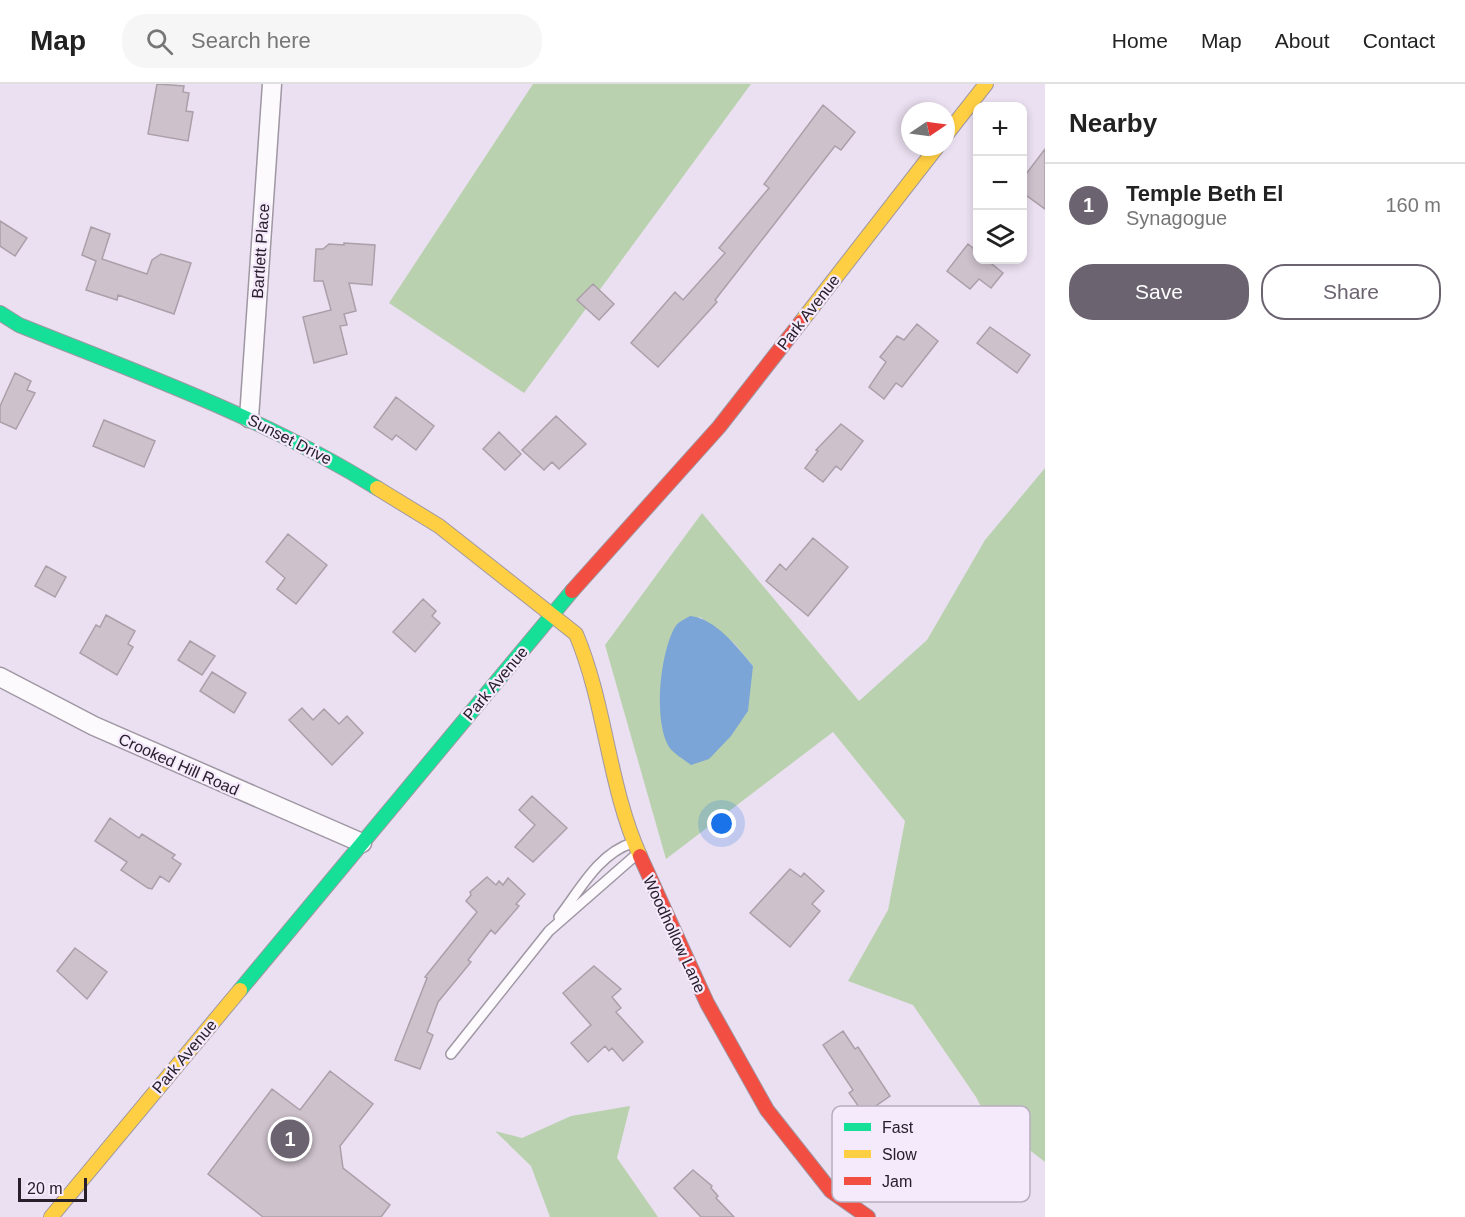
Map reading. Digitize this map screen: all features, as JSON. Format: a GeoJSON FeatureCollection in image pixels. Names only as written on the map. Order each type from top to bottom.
{"type":"FeatureCollection","features":[{"type":"Feature","properties":{"kind":"main road"},"geometry":{"type":"LineString","coordinates":[[955,124],[986,84]]}},
{"type":"Feature","properties":{"kind":"main road","name":"Park Avenue"},"geometry":{"type":"LineString","coordinates":[[51,1217],[553,615],[719,427],[930,156]]}},
{"type":"Feature","properties":{"kind":"main road","name":"Sunset Drive"},"geometry":{"type":"LineString","coordinates":[[0,313],[19,325],[249,418],[323,454],[439,526],[553,615]]}},
{"type":"Feature","properties":{"kind":"main road","name":"Woodhollow Lane"},"geometry":{"type":"LineString","coordinates":[[553,615],[576,634],[587,660],[612,765],[636,848],[707,1003],[767,1110],[832,1192]]}},
{"type":"Feature","properties":{"kind":"main road","name":"Woodhollow Lane"},"geometry":{"type":"LineString","coordinates":[[847,1202],[868,1217]]}},
{"type":"Feature","properties":{"kind":"street","name":"Bartlett Place"},"geometry":{"type":"LineString","coordinates":[[249,418],[272,84]]}},
{"type":"Feature","properties":{"kind":"street","name":"Crooked Hill Road"},"geometry":{"type":"LineString","coordinates":[[0,676],[104,731],[362,843]]}},
{"type":"Feature","properties":{"kind":"lane"},"geometry":{"type":"LineString","coordinates":[[451,1054],[549,931],[603,858],[615,848],[636,848]]}},
{"type":"Feature","properties":{"kind":"lane"},"geometry":{"type":"LineString","coordinates":[[549,931],[636,848]]}},
{"type":"Feature","properties":{"kind":"green space"},"geometry":{"type":"Polygon","coordinates":[[[533,84],[751,84],[524,393],[389,303],[533,84]]]}},
{"type":"Feature","properties":{"kind":"green space"},"geometry":{"type":"Polygon","coordinates":[[[1045,468],[1045,1162],[1030,1150],[1030,1106],[981,1106],[913,1005],[848,981],[888,910],[905,821],[833,732],[666,859],[605,645],[702,513],[859,701],[927,640],[985,540],[1045,468]],[[700,617],[669,643],[661,681],[661,715],[753,666],[734,643],[700,617]]]}},
{"type":"Feature","properties":{"kind":"green space"},"geometry":{"type":"Polygon","coordinates":[[[630,1106],[617,1158],[658,1217],[550,1217],[531,1166],[495,1131],[522,1138],[571,1116],[630,1106]]]}},
{"type":"Feature","properties":{"kind":"water"},"geometry":{"type":"Polygon","coordinates":[[[690,616],[708,622],[717,628],[753,666],[748,711],[731,736],[709,759],[691,765],[669,747],[661,721],[660,704],[665,653],[676,625],[690,616]]]}},
{"type":"Feature","properties":{"kind":"building"},"geometry":{"type":"Polygon","coordinates":[[[157,84],[184,86],[183,92],[189,93],[186,111],[193,112],[188,141],[148,134],[157,84]]]}},
{"type":"Feature","properties":{"kind":"building"},"geometry":{"type":"Polygon","coordinates":[[[823,105],[855,132],[841,150],[835,146],[715,300],[717,302],[658,367],[631,343],[675,292],[683,300],[725,253],[719,248],[769,188],[764,184],[823,105]]]}},
{"type":"Feature","properties":{"kind":"building"},"geometry":{"type":"Polygon","coordinates":[[[1045,149],[1045,209],[1027,196],[1027,173],[1045,149]]]}},
{"type":"Feature","properties":{"kind":"building"},"geometry":{"type":"Polygon","coordinates":[[[0,221],[27,238],[15,256],[0,246],[0,221]]]}},
{"type":"Feature","properties":{"kind":"building"},"geometry":{"type":"Polygon","coordinates":[[[91,227],[110,234],[102,259],[147,274],[152,260],[161,254],[191,263],[174,314],[118,295],[117,300],[86,290],[96,261],[82,255],[91,227]]]}},
{"type":"Feature","properties":{"kind":"building"},"geometry":{"type":"Polygon","coordinates":[[[344,243],[375,245],[372,285],[349,283],[356,311],[344,314],[347,325],[340,326],[347,354],[314,363],[303,317],[331,310],[323,281],[314,281],[316,249],[323,249],[329,244],[344,245],[344,243]]]}},
{"type":"Feature","properties":{"kind":"building"},"geometry":{"type":"Polygon","coordinates":[[[968,244],[973,248],[973,264],[992,264],[1003,273],[991,288],[979,279],[970,289],[947,271],[968,244]]]}},
{"type":"Feature","properties":{"kind":"building"},"geometry":{"type":"Polygon","coordinates":[[[593,284],[614,304],[599,320],[577,300],[593,284]]]}},
{"type":"Feature","properties":{"kind":"building"},"geometry":{"type":"Polygon","coordinates":[[[917,324],[938,341],[902,387],[896,383],[884,399],[869,387],[886,362],[880,357],[897,336],[904,340],[917,324]]]}},
{"type":"Feature","properties":{"kind":"building"},"geometry":{"type":"Polygon","coordinates":[[[990,327],[1030,355],[1017,373],[977,343],[990,327]]]}},
{"type":"Feature","properties":{"kind":"building"},"geometry":{"type":"Polygon","coordinates":[[[15,373],[31,381],[27,390],[35,393],[16,429],[0,422],[0,406],[15,373]]]}},
{"type":"Feature","properties":{"kind":"building"},"geometry":{"type":"Polygon","coordinates":[[[396,397],[434,426],[416,450],[396,435],[392,440],[374,427],[396,397]]]}},
{"type":"Feature","properties":{"kind":"building"},"geometry":{"type":"Polygon","coordinates":[[[556,416],[586,444],[559,469],[552,462],[544,470],[522,450],[556,416]]]}},
{"type":"Feature","properties":{"kind":"building"},"geometry":{"type":"Polygon","coordinates":[[[104,420],[155,441],[144,467],[93,446],[104,420]]]}},
{"type":"Feature","properties":{"kind":"building"},"geometry":{"type":"Polygon","coordinates":[[[841,424],[863,441],[841,470],[836,466],[823,482],[805,468],[818,451],[816,450],[841,424]]]}},
{"type":"Feature","properties":{"kind":"building"},"geometry":{"type":"Polygon","coordinates":[[[499,432],[521,454],[505,470],[483,449],[499,432]]]}},
{"type":"Feature","properties":{"kind":"building"},"geometry":{"type":"Polygon","coordinates":[[[288,534],[327,565],[296,604],[277,589],[285,578],[266,562],[288,534]]]}},
{"type":"Feature","properties":{"kind":"building"},"geometry":{"type":"Polygon","coordinates":[[[813,538],[848,567],[808,616],[766,581],[780,564],[786,570],[813,538]]]}},
{"type":"Feature","properties":{"kind":"building"},"geometry":{"type":"Polygon","coordinates":[[[46,566],[66,577],[55,597],[35,586],[46,566]]]}},
{"type":"Feature","properties":{"kind":"building"},"geometry":{"type":"Polygon","coordinates":[[[423,599],[436,611],[432,616],[440,623],[415,652],[393,632],[423,599]]]}},
{"type":"Feature","properties":{"kind":"building"},"geometry":{"type":"Polygon","coordinates":[[[106,615],[135,631],[128,644],[133,647],[117,675],[80,653],[96,625],[100,627],[106,615]]]}},
{"type":"Feature","properties":{"kind":"building"},"geometry":{"type":"Polygon","coordinates":[[[190,641],[215,656],[202,675],[178,660],[190,641]]]}},
{"type":"Feature","properties":{"kind":"building"},"geometry":{"type":"Polygon","coordinates":[[[212,672],[246,693],[234,713],[200,691],[212,672]]]}},
{"type":"Feature","properties":{"kind":"building"},"geometry":{"type":"Polygon","coordinates":[[[302,708],[313,720],[324,709],[339,724],[347,716],[363,733],[332,765],[289,720],[302,708]]]}},
{"type":"Feature","properties":{"kind":"building"},"geometry":{"type":"Polygon","coordinates":[[[532,796],[567,828],[533,862],[515,847],[535,825],[519,810],[532,796]]]}},
{"type":"Feature","properties":{"kind":"building"},"geometry":{"type":"Polygon","coordinates":[[[110,818],[139,838],[142,834],[175,855],[172,858],[181,864],[169,882],[160,876],[152,889],[148,888],[121,870],[127,862],[95,841],[110,818]]]}},
{"type":"Feature","properties":{"kind":"building"},"geometry":{"type":"Polygon","coordinates":[[[790,869],[801,877],[804,873],[824,891],[812,904],[820,911],[790,947],[750,913],[790,869]]]}},
{"type":"Feature","properties":{"kind":"building"},"geometry":{"type":"Polygon","coordinates":[[[487,877],[496,885],[499,881],[503,885],[508,878],[525,894],[516,904],[519,906],[495,934],[491,930],[468,960],[471,962],[438,1002],[427,1032],[433,1035],[420,1069],[395,1060],[427,978],[425,977],[477,912],[466,901],[471,895],[470,892],[487,877]]]}},
{"type":"Feature","properties":{"kind":"building"},"geometry":{"type":"Polygon","coordinates":[[[75,948],[107,972],[87,999],[57,971],[75,948]]]}},
{"type":"Feature","properties":{"kind":"building"},"geometry":{"type":"Polygon","coordinates":[[[594,966],[621,989],[612,997],[621,1008],[616,1012],[643,1042],[623,1061],[612,1048],[609,1051],[605,1046],[588,1062],[571,1043],[591,1025],[563,993],[594,966]]]}},
{"type":"Feature","properties":{"kind":"building"},"geometry":{"type":"Polygon","coordinates":[[[843,1031],[855,1049],[858,1047],[890,1096],[876,1106],[858,1106],[849,1093],[853,1090],[823,1045],[843,1031]]]}},
{"type":"Feature","properties":{"kind":"building"},"geometry":{"type":"Polygon","coordinates":[[[330,1071],[373,1104],[340,1146],[343,1168],[390,1205],[381,1217],[263,1217],[208,1174],[272,1089],[300,1110],[330,1071]]]}},
{"type":"Feature","properties":{"kind":"building"},"geometry":{"type":"Polygon","coordinates":[[[693,1170],[712,1186],[711,1188],[718,1196],[716,1198],[734,1217],[701,1217],[674,1188],[693,1170]]]}},
{"type":"Feature","properties":{"kind":"traffic: fast"},"geometry":{"type":"LineString","coordinates":[[0,313],[19,325],[247,419],[291,440],[377,488]]}},
{"type":"Feature","properties":{"kind":"traffic: fast"},"geometry":{"type":"LineString","coordinates":[[240,990],[572,591]]}},
{"type":"Feature","properties":{"kind":"traffic: slow"},"geometry":{"type":"LineString","coordinates":[[955,124],[986,84]]}},
{"type":"Feature","properties":{"kind":"traffic: slow"},"geometry":{"type":"LineString","coordinates":[[801,322],[930,156]]}},
{"type":"Feature","properties":{"kind":"traffic: slow"},"geometry":{"type":"LineString","coordinates":[[377,488],[439,526],[576,634],[594,689],[629,829],[640,856]]}},
{"type":"Feature","properties":{"kind":"traffic: slow"},"geometry":{"type":"LineString","coordinates":[[51,1217],[240,990]]}},
{"type":"Feature","properties":{"kind":"traffic: jam"},"geometry":{"type":"LineString","coordinates":[[572,591],[719,427],[801,322]]}},
{"type":"Feature","properties":{"kind":"traffic: jam"},"geometry":{"type":"LineString","coordinates":[[640,856],[707,1003],[767,1110],[832,1192]]}},
{"type":"Feature","properties":{"kind":"traffic: jam"},"geometry":{"type":"LineString","coordinates":[[847,1202],[868,1217]]}},
{"type":"Feature","properties":{"kind":"place","name":"Temple Beth El"},"geometry":{"type":"Point","coordinates":[290,1139]}}]}
